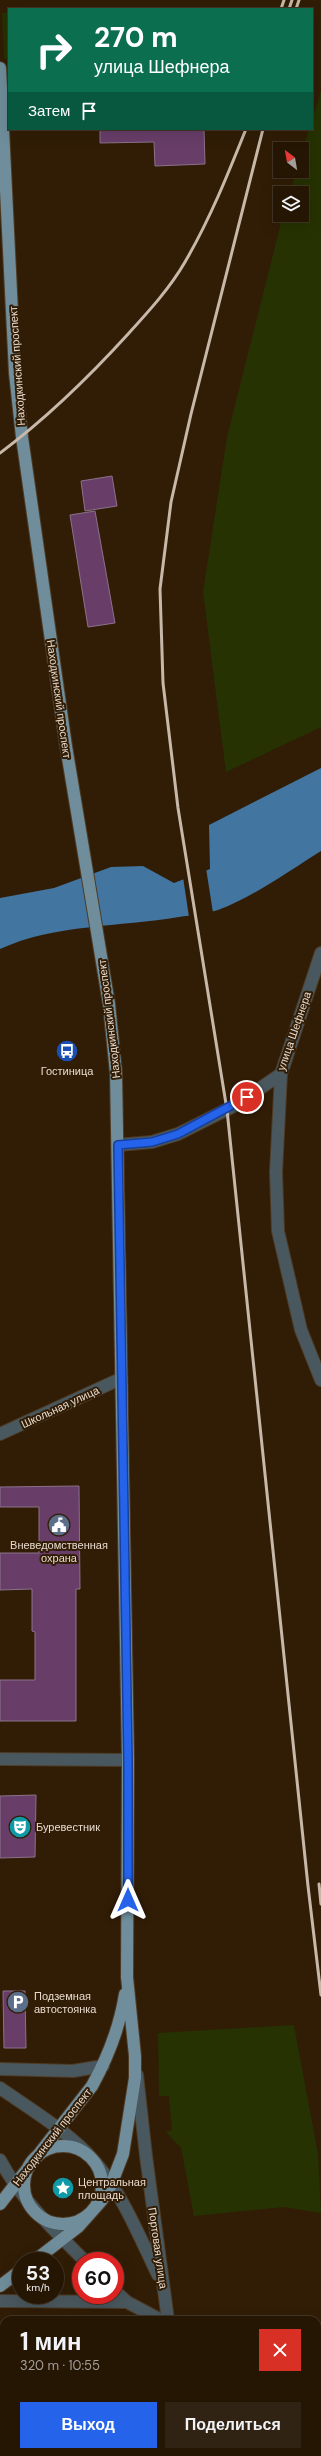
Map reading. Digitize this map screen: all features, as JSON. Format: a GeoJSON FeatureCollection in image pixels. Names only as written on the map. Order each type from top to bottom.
{"type":"FeatureCollection","features":[{"type":"Feature","properties":{"kind":"main road","name":"Находкинский проспект"},"geometry":{"type":"LineString","coordinates":[[0,68],[19,408],[66,746],[103,960],[116,1073],[118,1145],[120,1379],[128,1760],[127,1977],[135,2056],[135,2078],[127,2136],[123,2154],[111,2186],[90,2213],[64,2239],[46,2252]]}},
{"type":"Feature","properties":{"kind":"main road","name":"Находкинский проспект"},"geometry":{"type":"LineString","coordinates":[[0,2204],[81,2102],[103,2066],[122,2011],[127,1977]]}},
{"type":"Feature","properties":{"kind":"main road"},"geometry":{"type":"LineString","coordinates":[[70,2147],[82,2151],[92,2159],[99,2168],[102,2180],[102,2192],[97,2204],[90,2213],[80,2220],[62,2224],[44,2220],[35,2212],[28,2202],[25,2190],[25,2178],[29,2166],[36,2157],[53,2148],[70,2147]]}},
{"type":"Feature","properties":{"kind":"main road"},"geometry":{"type":"LineString","coordinates":[[0,2286],[12,2277]]}},
{"type":"Feature","properties":{"kind":"street","name":"улица Шефнера"},"geometry":{"type":"LineString","coordinates":[[118,1145],[152,1142],[178,1134],[236,1105],[281,1074],[321,954]]}},
{"type":"Feature","properties":{"kind":"street"},"geometry":{"type":"LineString","coordinates":[[281,1074],[276,1172],[278,1231],[301,1330],[321,1380]]}},
{"type":"Feature","properties":{"kind":"street","name":"Школьная улица"},"geometry":{"type":"LineString","coordinates":[[0,1434],[120,1379]]}},
{"type":"Feature","properties":{"kind":"street"},"geometry":{"type":"LineString","coordinates":[[0,1759],[128,1760]]}},
{"type":"Feature","properties":{"kind":"street","name":"Портовая улица"},"geometry":{"type":"LineString","coordinates":[[135,2056],[146,2156],[167,2316]]}},
{"type":"Feature","properties":{"kind":"street"},"geometry":{"type":"LineString","coordinates":[[0,2068],[60,2071],[103,2066]]}},
{"type":"Feature","properties":{"kind":"street"},"geometry":{"type":"LineString","coordinates":[[0,2088],[59,2129],[92,2159],[111,2186],[163,2285]]}},
{"type":"Feature","properties":{"kind":"street"},"geometry":{"type":"LineString","coordinates":[[0,2160],[14,2185],[35,2212],[76,2252]]}},
{"type":"Feature","properties":{"kind":"street"},"geometry":{"type":"LineString","coordinates":[[124,2299],[153,2316]]}},
{"type":"Feature","properties":{"kind":"street"},"geometry":{"type":"LineString","coordinates":[[0,2302],[127,2302]]}},
{"type":"Feature","properties":{"kind":"green space"},"geometry":{"type":"Polygon","coordinates":[[[2,13],[8,13],[8,59],[4,59],[2,13]]]}},
{"type":"Feature","properties":{"kind":"green space"},"geometry":{"type":"Polygon","coordinates":[[[321,91],[321,727],[226,772],[203,592],[227,437],[281,222],[309,222],[309,186],[292,186],[294,178],[309,178],[309,142],[305,142],[309,130],[313,130],[313,118],[321,91]]]}},
{"type":"Feature","properties":{"kind":"green space"},"geometry":{"type":"Polygon","coordinates":[[[294,2025],[318,2154],[321,2213],[284,2207],[194,2216],[181,2148],[166,2132],[172,2130],[169,2096],[159,2096],[158,2033],[294,2025]]]}},
{"type":"Feature","properties":{"kind":"water"},"geometry":{"type":"Polygon","coordinates":[[[321,768],[321,851],[258,891],[218,910],[157,920],[88,927],[65,931],[21,941],[0,949],[0,898],[54,888],[111,867],[143,866],[174,883],[210,869],[209,825],[321,768]]]}},
{"type":"Feature","properties":{"kind":"pier"},"geometry":{"type":"Polygon","coordinates":[[[206,868],[213,913],[189,917],[183,877],[206,868]]]}},
{"type":"Feature","properties":{"kind":"building"},"geometry":{"type":"Polygon","coordinates":[[[100,130],[204,130],[205,164],[155,166],[154,142],[100,143],[100,130]]]}},
{"type":"Feature","properties":{"kind":"building"},"geometry":{"type":"Polygon","coordinates":[[[112,476],[117,506],[85,511],[81,481],[112,476]]]}},
{"type":"Feature","properties":{"kind":"building"},"geometry":{"type":"Polygon","coordinates":[[[95,511],[115,623],[88,627],[70,515],[95,511]]]}},
{"type":"Feature","properties":{"kind":"building"},"geometry":{"type":"Polygon","coordinates":[[[79,1486],[80,1589],[76,1589],[76,1721],[0,1721],[0,1680],[35,1680],[35,1632],[32,1631],[32,1589],[0,1590],[0,1553],[39,1553],[39,1507],[0,1507],[0,1487],[79,1486]]]}},
{"type":"Feature","properties":{"kind":"building"},"geometry":{"type":"Polygon","coordinates":[[[36,1795],[35,1857],[0,1858],[0,1796],[36,1795]]]}},
{"type":"Feature","properties":{"kind":"building"},"geometry":{"type":"Polygon","coordinates":[[[3,1991],[25,1991],[26,2048],[4,2048],[3,1991]]]}},
{"type":"Feature","properties":{"kind":"railway"},"geometry":{"type":"LineString","coordinates":[[281,8],[284,0]]}},
{"type":"Feature","properties":{"kind":"railway"},"geometry":{"type":"LineString","coordinates":[[289,8],[292,0]]}},
{"type":"Feature","properties":{"kind":"railway"},"geometry":{"type":"LineString","coordinates":[[296,8],[299,0]]}},
{"type":"Feature","properties":{"kind":"railway"},"geometry":{"type":"LineString","coordinates":[[0,453],[34,426],[83,381],[152,308],[166,290],[185,262],[211,213],[246,130]]}},
{"type":"Feature","properties":{"kind":"railway"},"geometry":{"type":"LineString","coordinates":[[263,130],[191,414],[171,502],[160,589],[163,683],[178,808],[227,1110],[308,1886],[321,1995]]}},
{"type":"Feature","properties":{"kind":"railway"},"geometry":{"type":"LineString","coordinates":[[319,1884],[321,1904]]}},
{"type":"Feature","properties":{"kind":"place","name":"Гостиница"},"geometry":{"type":"Point","coordinates":[67,1051]}},
{"type":"Feature","properties":{"kind":"place","name":"Вневедомственная охрана"},"geometry":{"type":"Point","coordinates":[59,1525]}},
{"type":"Feature","properties":{"kind":"place","name":"Буревестник"},"geometry":{"type":"Point","coordinates":[20,1827]}},
{"type":"Feature","properties":{"kind":"place","name":"Подземная автостоянка"},"geometry":{"type":"Point","coordinates":[18,2002]}},
{"type":"Feature","properties":{"kind":"place","name":"Центральная площадь"},"geometry":{"type":"Point","coordinates":[63,2188]}},
{"type":"Feature","properties":{"kind":"route"},"geometry":{"type":"LineString","coordinates":[[128,1900],[128,1760],[120,1379],[118,1145],[152,1142],[178,1134],[227,1110],[247,1097]]}}]}
